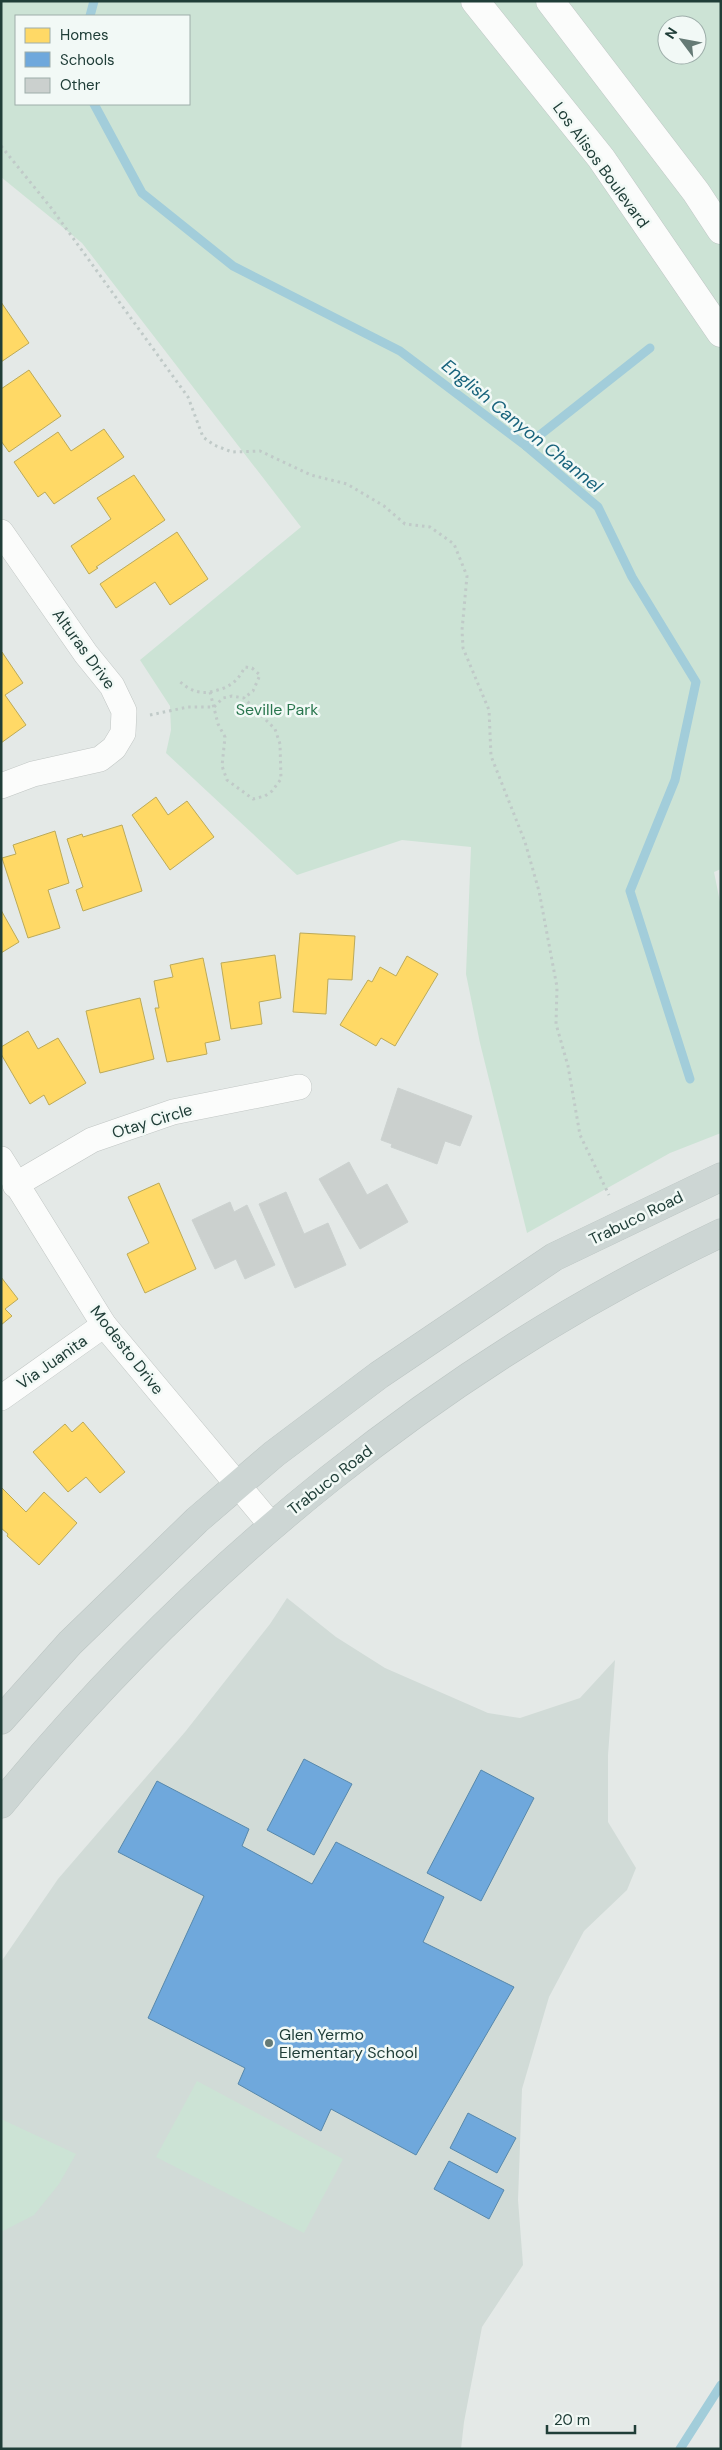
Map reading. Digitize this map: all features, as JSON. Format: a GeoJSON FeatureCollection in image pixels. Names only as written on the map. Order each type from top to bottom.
{"type":"FeatureCollection","features":[{"type":"Feature","properties":{"kind":"main road","name":"Los Alisos Boulevard"},"geometry":{"type":"LineString","coordinates":[[475,1],[601,158],[721,333]]}},
{"type":"Feature","properties":{"kind":"main road"},"geometry":{"type":"LineString","coordinates":[[550,1],[696,192],[721,230]]}},
{"type":"Feature","properties":{"kind":"main road","name":"Trabuco Road"},"geometry":{"type":"LineString","coordinates":[[1,1720],[70,1643],[131,1582],[237,1485],[379,1375],[554,1257],[721,1177]]}},
{"type":"Feature","properties":{"kind":"main road","name":"Trabuco Road"},"geometry":{"type":"LineString","coordinates":[[1,1804],[101,1688],[167,1621],[231,1560],[355,1460],[460,1382],[560,1318],[721,1233]]}},
{"type":"Feature","properties":{"kind":"street","name":"Alturas Drive"},"geometry":{"type":"LineString","coordinates":[[1,532],[86,654],[112,686],[124,711],[123,733],[114,748],[100,759],[33,774],[1,786]]}},
{"type":"Feature","properties":{"kind":"street","name":"Otay Circle"},"geometry":{"type":"LineString","coordinates":[[15,1184],[92,1140],[173,1112],[299,1087]]}},
{"type":"Feature","properties":{"kind":"street","name":"Modesto Drive"},"geometry":{"type":"LineString","coordinates":[[1,1159],[104,1326],[272,1526]]}},
{"type":"Feature","properties":{"kind":"street","name":"Via Juanita"},"geometry":{"type":"LineString","coordinates":[[1,1398],[104,1326]]}},
{"type":"Feature","properties":{"kind":"path"},"geometry":{"type":"LineString","coordinates":[[1,146],[52,209],[188,397],[203,437],[214,445],[232,452],[260,451],[311,475],[347,484],[384,506],[405,524],[430,527],[454,544],[467,576],[462,630],[463,648],[489,710],[491,756],[525,842],[539,891],[557,987],[556,1024],[568,1066],[580,1135],[609,1195]]}},
{"type":"Feature","properties":{"kind":"path"},"geometry":{"type":"LineString","coordinates":[[178,680],[186,687],[201,693],[210,692],[226,689],[236,682],[245,667],[252,668],[260,674],[253,691],[244,698]]}},
{"type":"Feature","properties":{"kind":"path"},"geometry":{"type":"LineString","coordinates":[[162,712],[188,707],[214,707],[224,698],[232,696],[244,698],[275,729],[280,744],[281,779],[272,792],[253,799],[227,780],[222,766],[225,737],[218,724],[214,707],[210,692]]}},
{"type":"Feature","properties":{"kind":"shaded area","name":"Glen Yermo Elementary School"},"geometry":{"type":"Polygon","coordinates":[[[287,1598],[336,1637],[385,1668],[488,1713],[520,1718],[580,1698],[615,1660],[608,1755],[608,1822],[636,1868],[627,1890],[584,1931],[549,1997],[522,2089],[518,2200],[523,2265],[482,2327],[464,2422],[461,2449],[1,2449],[1,1962],[58,1879],[185,1732],[270,1624],[287,1598]]]}},
{"type":"Feature","properties":{"kind":"green space","name":"Seville Park"},"geometry":{"type":"Polygon","coordinates":[[[1,1],[721,1],[721,869],[714,872],[721,907],[721,1133],[670,1153],[527,1233],[480,1043],[466,974],[471,847],[402,840],[297,875],[166,753],[171,730],[170,706],[140,660],[301,527],[82,243],[1,177],[1,1]]]}},
{"type":"Feature","properties":{"kind":"green space"},"geometry":{"type":"Polygon","coordinates":[[[197,2081],[343,2159],[304,2233],[156,2157],[197,2081]]]}},
{"type":"Feature","properties":{"kind":"green space"},"geometry":{"type":"Polygon","coordinates":[[[1,2119],[76,2154],[59,2184],[34,2215],[1,2232],[1,2119]]]}},
{"type":"Feature","properties":{"kind":"building: Homes"},"geometry":{"type":"Polygon","coordinates":[[[1,302],[29,343],[1,362],[1,302]]]}},
{"type":"Feature","properties":{"kind":"building: Homes"},"geometry":{"type":"Polygon","coordinates":[[[29,370],[61,416],[9,452],[1,441],[1,389],[29,370]]]}},
{"type":"Feature","properties":{"kind":"building: Homes"},"geometry":{"type":"Polygon","coordinates":[[[104,429],[124,457],[54,504],[45,492],[38,497],[14,462],[58,432],[71,451],[104,429]]]}},
{"type":"Feature","properties":{"kind":"building: Homes"},"geometry":{"type":"Polygon","coordinates":[[[134,475],[165,520],[96,567],[98,568],[89,574],[71,546],[111,519],[97,498],[134,475]]]}},
{"type":"Feature","properties":{"kind":"building: Homes"},"geometry":{"type":"Polygon","coordinates":[[[177,532],[208,579],[170,605],[155,582],[116,608],[100,584],[177,532]]]}},
{"type":"Feature","properties":{"kind":"building: Homes"},"geometry":{"type":"Polygon","coordinates":[[[2,652],[23,683],[5,695],[26,725],[1,743],[2,652]]]}},
{"type":"Feature","properties":{"kind":"building: Homes"},"geometry":{"type":"Polygon","coordinates":[[[156,797],[168,815],[187,801],[214,837],[170,870],[132,815],[156,797]]]}},
{"type":"Feature","properties":{"kind":"building: Homes"},"geometry":{"type":"Polygon","coordinates":[[[122,825],[142,891],[83,911],[76,890],[83,887],[67,839],[82,834],[83,837],[122,825]]]}},
{"type":"Feature","properties":{"kind":"building: Homes"},"geometry":{"type":"Polygon","coordinates":[[[55,831],[69,883],[48,890],[60,928],[28,938],[2,858],[16,854],[13,845],[55,831]]]}},
{"type":"Feature","properties":{"kind":"building: Homes"},"geometry":{"type":"Polygon","coordinates":[[[1,910],[19,942],[1,953],[1,910]]]}},
{"type":"Feature","properties":{"kind":"building: Homes"},"geometry":{"type":"Polygon","coordinates":[[[300,933],[355,936],[352,980],[328,979],[326,1014],[293,1012],[300,933]]]}},
{"type":"Feature","properties":{"kind":"building: Homes"},"geometry":{"type":"Polygon","coordinates":[[[275,955],[281,998],[259,1002],[262,1024],[231,1029],[221,963],[275,955]]]}},
{"type":"Feature","properties":{"kind":"building: Homes"},"geometry":{"type":"Polygon","coordinates":[[[407,956],[438,974],[395,1046],[381,1038],[376,1046],[340,1025],[368,980],[372,982],[380,967],[396,976],[407,956]]]}},
{"type":"Feature","properties":{"kind":"building: Homes"},"geometry":{"type":"Polygon","coordinates":[[[203,958],[220,1040],[205,1043],[207,1054],[167,1062],[155,1008],[159,1008],[154,981],[173,977],[170,965],[203,958]]]}},
{"type":"Feature","properties":{"kind":"building: Homes"},"geometry":{"type":"Polygon","coordinates":[[[140,998],[154,1059],[100,1073],[86,1011],[140,998]]]}},
{"type":"Feature","properties":{"kind":"building: Homes"},"geometry":{"type":"Polygon","coordinates":[[[28,1031],[38,1049],[58,1038],[86,1083],[49,1105],[44,1095],[30,1104],[1,1054],[1,1047],[28,1031]]]}},
{"type":"Feature","properties":{"kind":"building: Homes"},"geometry":{"type":"Polygon","coordinates":[[[159,1183],[196,1269],[145,1293],[127,1254],[149,1243],[128,1197],[159,1183]]]}},
{"type":"Feature","properties":{"kind":"building: Homes"},"geometry":{"type":"Polygon","coordinates":[[[1,1277],[18,1299],[5,1309],[12,1316],[1,1325],[1,1277]]]}},
{"type":"Feature","properties":{"kind":"building: Homes"},"geometry":{"type":"Polygon","coordinates":[[[83,1422],[125,1472],[100,1493],[86,1477],[68,1492],[33,1452],[65,1424],[72,1432],[83,1422]]]}},
{"type":"Feature","properties":{"kind":"building: Homes"},"geometry":{"type":"Polygon","coordinates":[[[1,1487],[26,1512],[44,1492],[77,1523],[39,1565],[7,1536],[8,1534],[1,1528],[1,1487]]]}},
{"type":"Feature","properties":{"kind":"building: Schools"},"geometry":{"type":"Polygon","coordinates":[[[304,1759],[352,1784],[314,1855],[267,1830],[304,1759]]]}},
{"type":"Feature","properties":{"kind":"building: Schools"},"geometry":{"type":"Polygon","coordinates":[[[481,1770],[534,1798],[481,1901],[427,1873],[481,1770]]]}},
{"type":"Feature","properties":{"kind":"building: Schools","name":"Glen Yermo Elementary School"},"geometry":{"type":"Polygon","coordinates":[[[157,1781],[249,1829],[242,1846],[312,1884],[336,1842],[444,1897],[423,1942],[514,1987],[416,2155],[331,2109],[321,2131],[238,2084],[245,2068],[148,2018],[204,1896],[118,1852],[157,1781]]]}},
{"type":"Feature","properties":{"kind":"building: Schools"},"geometry":{"type":"Polygon","coordinates":[[[468,2113],[516,2138],[497,2173],[450,2148],[468,2113]]]}},
{"type":"Feature","properties":{"kind":"building: Schools"},"geometry":{"type":"Polygon","coordinates":[[[449,2161],[504,2190],[489,2219],[434,2189],[449,2161]]]}},
{"type":"Feature","properties":{"kind":"building: Other"},"geometry":{"type":"Polygon","coordinates":[[[398,1088],[472,1116],[460,1146],[445,1141],[437,1164],[391,1147],[392,1144],[381,1140],[398,1088]]]}},
{"type":"Feature","properties":{"kind":"building: Other"},"geometry":{"type":"Polygon","coordinates":[[[349,1162],[367,1195],[387,1184],[408,1222],[360,1249],[319,1179],[349,1162]]]}},
{"type":"Feature","properties":{"kind":"building: Other"},"geometry":{"type":"Polygon","coordinates":[[[286,1192],[304,1234],[328,1223],[346,1265],[295,1288],[259,1204],[286,1192]]]}},
{"type":"Feature","properties":{"kind":"building: Other"},"geometry":{"type":"Polygon","coordinates":[[[230,1202],[234,1212],[247,1205],[275,1265],[245,1279],[236,1259],[215,1269],[192,1220],[230,1202]]]}},
{"type":"Feature","properties":{"kind":"waterway","name":"English Canyon Channel"},"geometry":{"type":"LineString","coordinates":[[90,15],[94,1]]}},
{"type":"Feature","properties":{"kind":"waterway","name":"English Canyon Channel"},"geometry":{"type":"LineString","coordinates":[[95,105],[142,193],[233,266],[400,351],[526,446],[598,507],[632,577],[696,682],[675,780],[630,891],[690,1079]]}},
{"type":"Feature","properties":{"kind":"waterway"},"geometry":{"type":"LineString","coordinates":[[526,446],[650,348]]}},
{"type":"Feature","properties":{"kind":"waterway","name":"English Canyon Channel"},"geometry":{"type":"LineString","coordinates":[[680,2449],[721,2385]]}},
{"type":"Feature","properties":{"kind":"place","name":"Glen Yermo Elementary School"},"geometry":{"type":"Point","coordinates":[269,2043]}}]}
